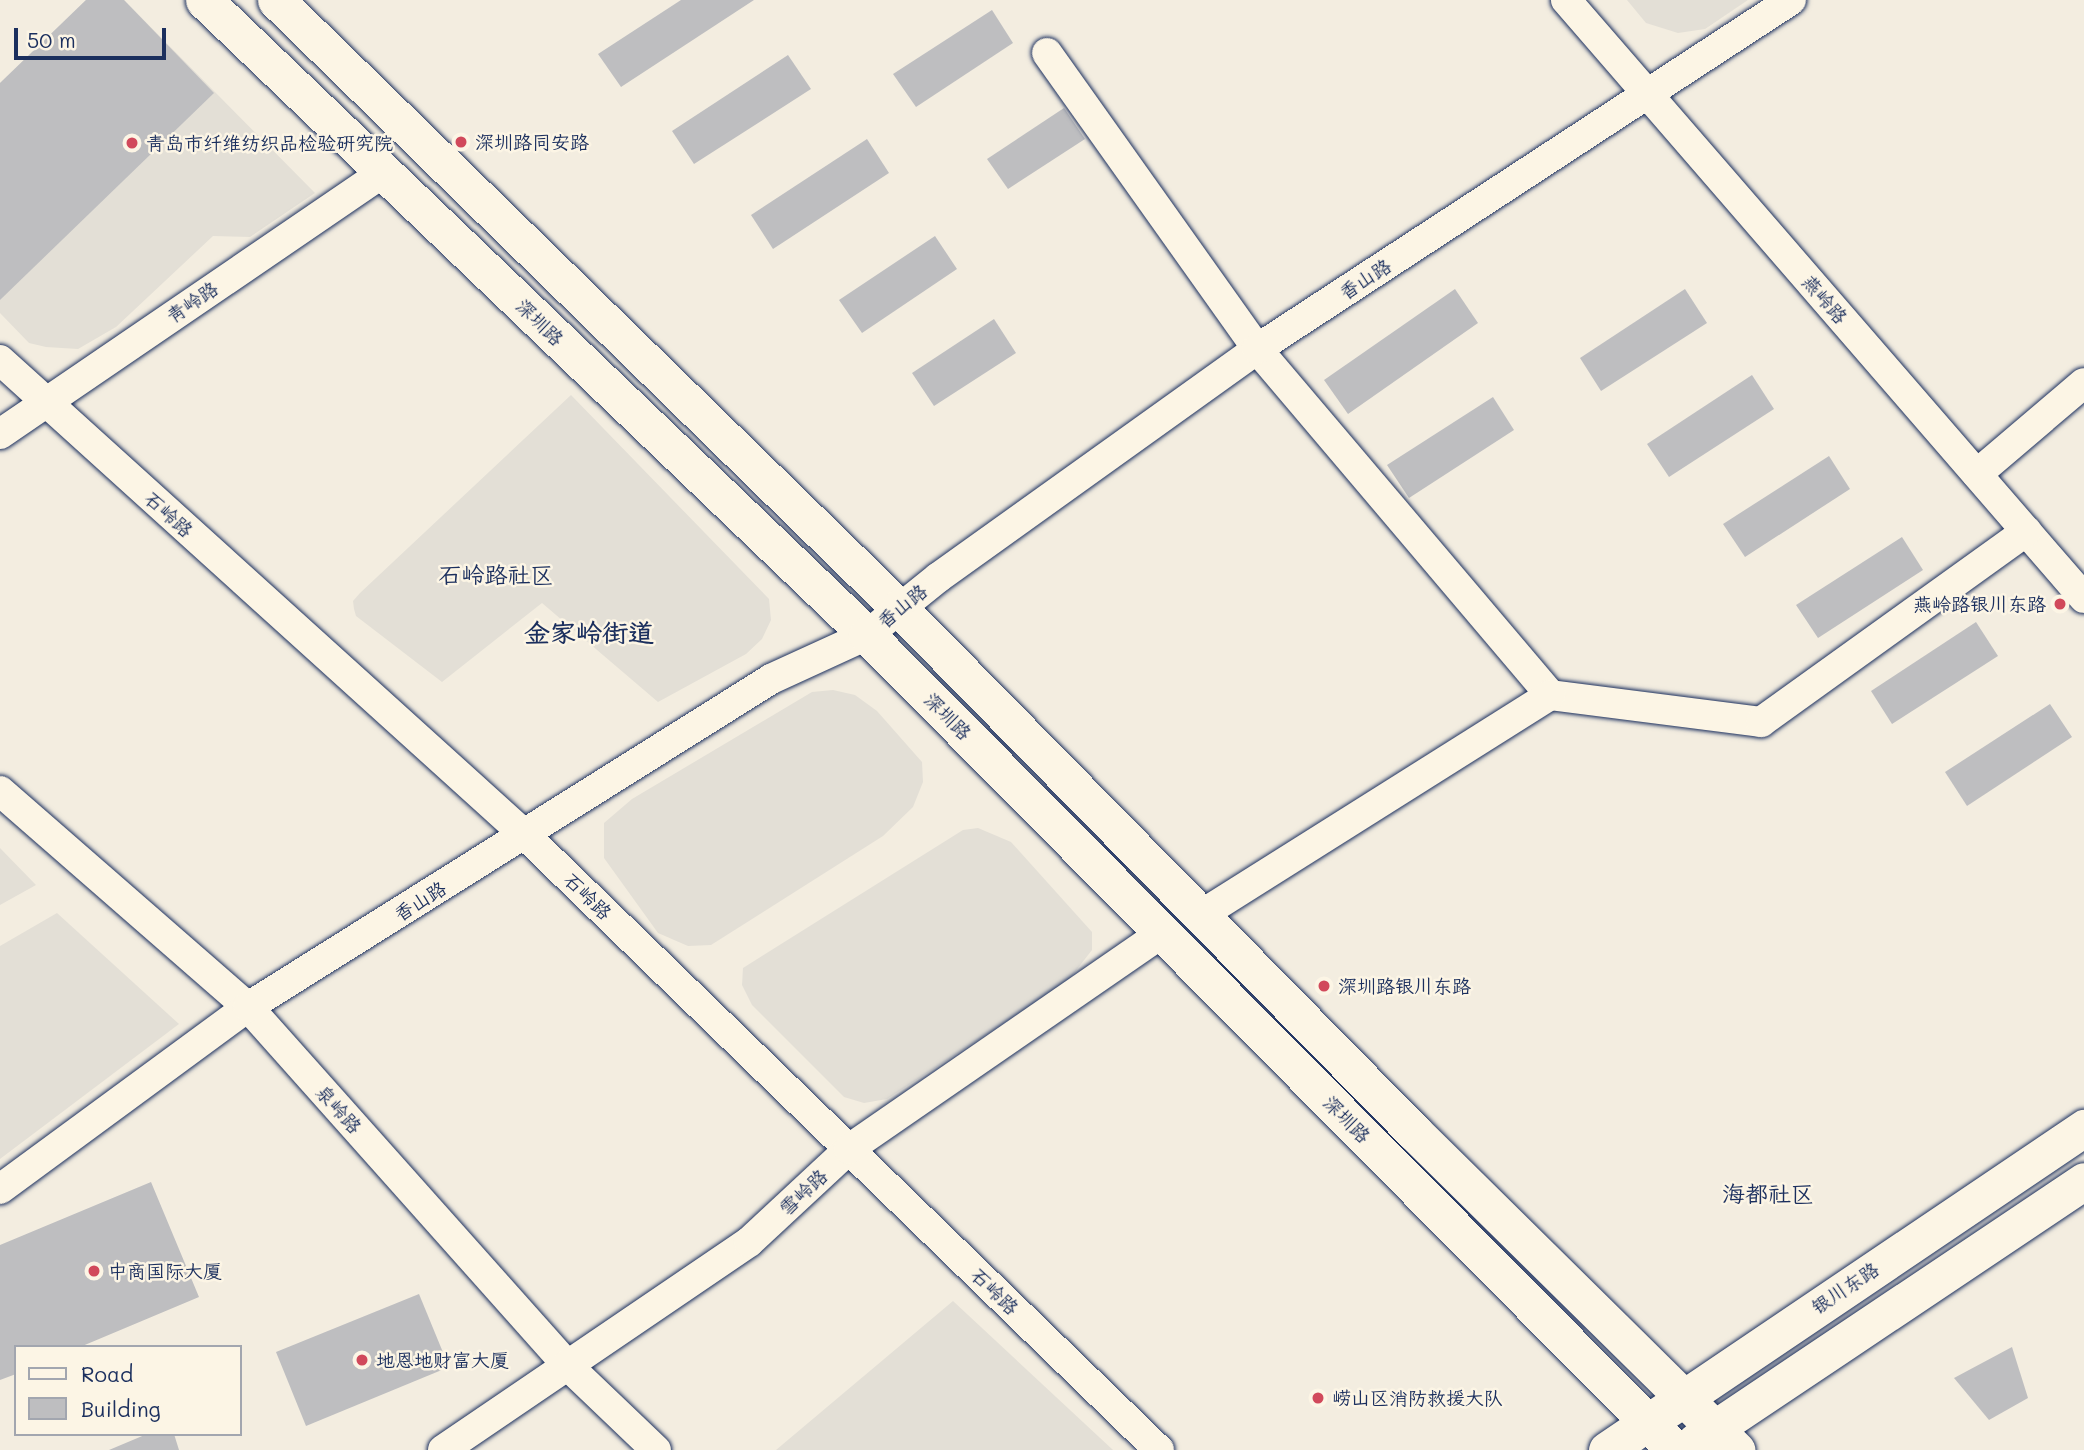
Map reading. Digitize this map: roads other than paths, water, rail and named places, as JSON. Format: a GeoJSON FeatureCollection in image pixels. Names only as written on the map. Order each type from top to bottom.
{"type":"FeatureCollection","features":[{"type":"Feature","properties":{"kind":"main road","name":"深圳路"},"geometry":{"type":"LineString","coordinates":[[204,0],[867,635],[1675,1450]]}},
{"type":"Feature","properties":{"kind":"main road","name":"深圳路"},"geometry":{"type":"LineString","coordinates":[[276,0],[899,608],[1201,915],[1726,1439]]}},
{"type":"Feature","properties":{"kind":"main road","name":"银川东路"},"geometry":{"type":"LineString","coordinates":[[1607,1450],[2084,1128]]}},
{"type":"Feature","properties":{"kind":"main road"},"geometry":{"type":"LineString","coordinates":[[1684,1450],[1726,1439],[2084,1181]]}},
{"type":"Feature","properties":{"kind":"street","name":"燕岭路"},"geometry":{"type":"LineString","coordinates":[[1566,0],[2084,598]]}},
{"type":"Feature","properties":{"kind":"street","name":"香山路"},"geometry":{"type":"LineString","coordinates":[[0,1189],[248,1007],[526,836],[771,679],[867,635],[899,608],[1257,349],[1791,0]]}},
{"type":"Feature","properties":{"kind":"street"},"geometry":{"type":"LineString","coordinates":[[1047,54],[1257,349],[1550,695]]}},
{"type":"Feature","properties":{"kind":"street","name":"青岭路"},"geometry":{"type":"LineString","coordinates":[[0,434],[384,172]]}},
{"type":"Feature","properties":{"kind":"street","name":"石岭路"},"geometry":{"type":"LineString","coordinates":[[0,360],[526,836],[1159,1450]]}},
{"type":"Feature","properties":{"kind":"street"},"geometry":{"type":"LineString","coordinates":[[1977,474],[2084,383]]}},
{"type":"Feature","properties":{"kind":"street"},"geometry":{"type":"LineString","coordinates":[[1201,915],[1550,695],[1761,722],[2026,531]]}},
{"type":"Feature","properties":{"kind":"street","name":"泉岭路"},"geometry":{"type":"LineString","coordinates":[[0,791],[248,1007],[567,1365],[656,1450]]}},
{"type":"Feature","properties":{"kind":"street","name":"雪岭路"},"geometry":{"type":"LineString","coordinates":[[443,1450],[749,1242],[849,1149],[1162,933]]}},
{"type":"Feature","properties":{"kind":"place","name":"深圳路同安路"},"geometry":{"type":"Point","coordinates":[461,142]}},
{"type":"Feature","properties":{"kind":"place","name":"青岛市纤维纺织品检验研究院"},"geometry":{"type":"Point","coordinates":[132,143]}},
{"type":"Feature","properties":{"kind":"place","name":"燕岭路银川东路"},"geometry":{"type":"Point","coordinates":[2060,604]}},
{"type":"Feature","properties":{"kind":"place","name":"深圳路银川东路"},"geometry":{"type":"Point","coordinates":[1324,986]}},
{"type":"Feature","properties":{"kind":"place","name":"中商国际大厦"},"geometry":{"type":"Point","coordinates":[94,1271]}},
{"type":"Feature","properties":{"kind":"place","name":"地恩地财富大厦"},"geometry":{"type":"Point","coordinates":[362,1360]}},
{"type":"Feature","properties":{"kind":"place","name":"崂山区消防救援大队"},"geometry":{"type":"Point","coordinates":[1318,1398]}},
{"type":"Feature","properties":{"kind":"district","name":"石岭路社区"},"geometry":{"type":"Point","coordinates":[496,574]}},
{"type":"Feature","properties":{"kind":"district","name":"金家岭街道"},"geometry":{"type":"Point","coordinates":[589,633]}},
{"type":"Feature","properties":{"kind":"district","name":"海都社区"},"geometry":{"type":"Point","coordinates":[1768,1193]}}]}
